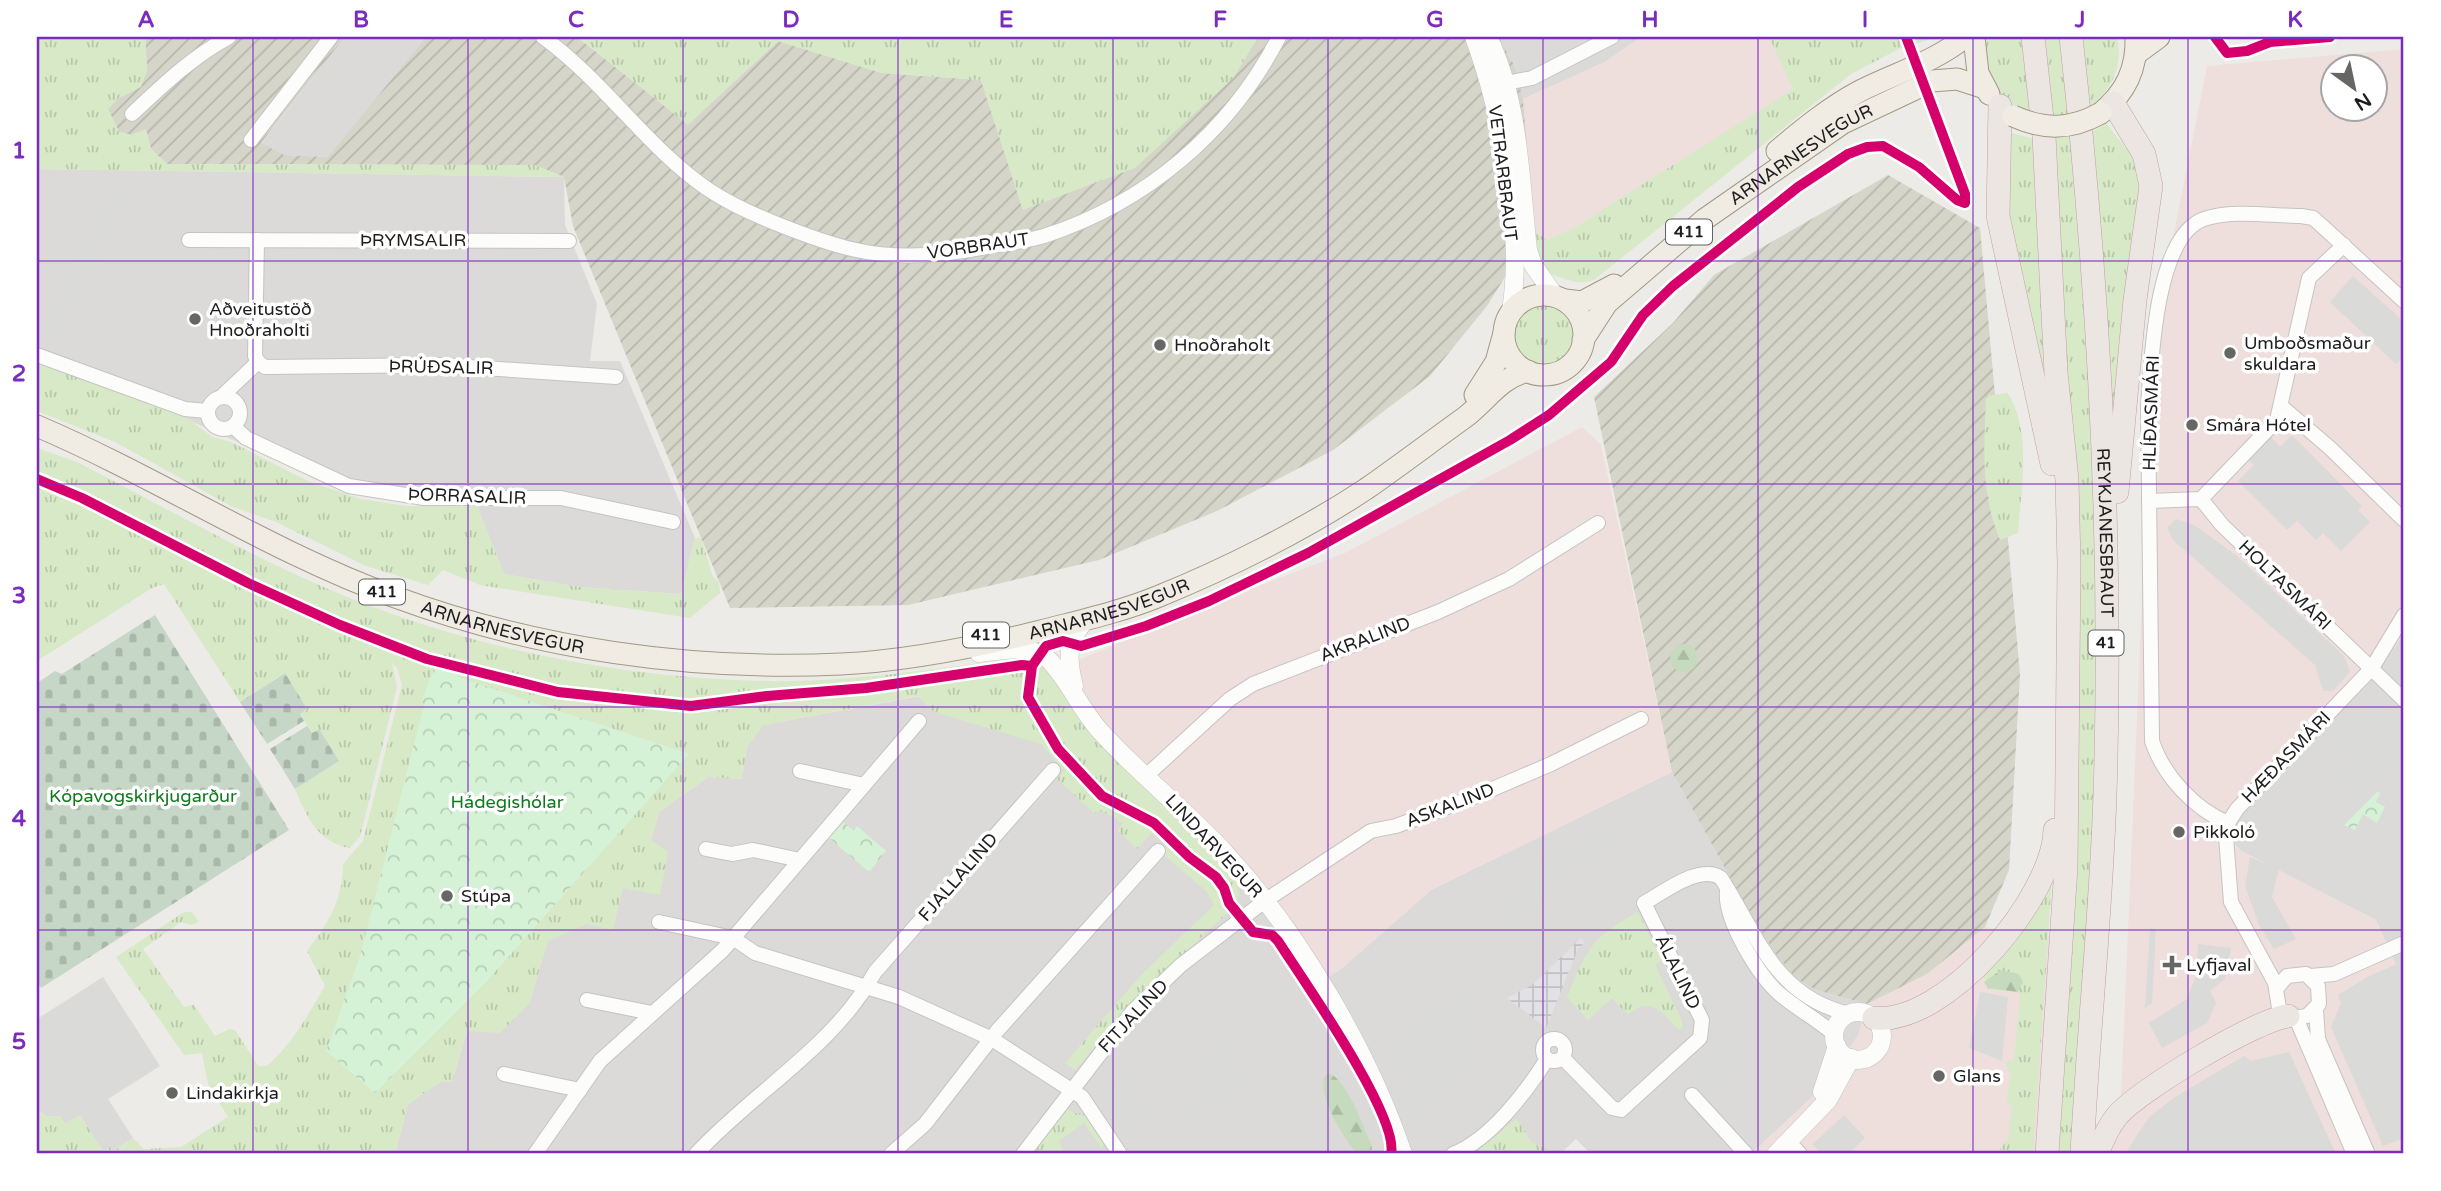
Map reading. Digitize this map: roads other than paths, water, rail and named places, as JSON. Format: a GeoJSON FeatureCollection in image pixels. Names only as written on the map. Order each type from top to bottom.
{"type":"FeatureCollection","features":[{"type":"Feature","properties":{"kind":"highway","name":"REYKJANESBRAUT"},"geometry":{"type":"LineString","coordinates":[[2033,37],[2044,136],[2056,373],[2067,480],[2069,564],[2069,741],[2063,936],[2047,1154]]}},
{"type":"Feature","properties":{"kind":"highway","name":"REYKJANESBRAUT"},"geometry":{"type":"LineString","coordinates":[[2071,37],[2094,281],[2104,449],[2106,593],[2105,797],[2082,1154]]}},
{"type":"Feature","properties":{"kind":"highway"},"geometry":{"type":"LineString","coordinates":[[2106,593],[2135,300],[2151,186],[2144,154],[2107,108]]}},
{"type":"Feature","properties":{"kind":"highway"},"geometry":{"type":"LineString","coordinates":[[2006,111],[1998,216],[2049,448],[2069,564]]}},
{"type":"Feature","properties":{"kind":"highway"},"geometry":{"type":"LineString","coordinates":[[1874,1018],[1886,1020],[1952,987],[1987,957],[2029,906],[2050,863],[2055,837],[2056,794],[2069,741]]}},
{"type":"Feature","properties":{"kind":"highway"},"geometry":{"type":"LineString","coordinates":[[2097,1154],[2117,1116],[2139,1098],[2264,1021],[2292,1017]]}},
{"type":"Feature","properties":{"kind":"main road","name":"ARNARNESVEGUR"},"geometry":{"type":"LineString","coordinates":[[1560,298],[1582,302],[1608,290],[1833,107],[1882,79],[1940,55],[1965,37]]}},
{"type":"Feature","properties":{"kind":"main road"},"geometry":{"type":"LineString","coordinates":[[1974,37],[1974,57],[1985,88],[2006,111],[2042,126],[2057,127],[2080,123],[2107,108],[2132,72],[2136,45],[2159,37]]}},
{"type":"Feature","properties":{"kind":"main road","name":"ARNARNESVEGUR"},"geometry":{"type":"LineString","coordinates":[[1584,340],[1597,314],[1622,289],[1734,197],[1832,129],[1878,104],[1932,82],[1957,79],[1985,88]]}},
{"type":"Feature","properties":{"kind":"main road","name":"411"},"geometry":{"type":"LineString","coordinates":[[1504,333],[1511,311],[1528,298],[1560,298]]}},
{"type":"Feature","properties":{"kind":"main road"},"geometry":{"type":"LineString","coordinates":[[1560,298],[1580,317],[1584,340]]}},
{"type":"Feature","properties":{"kind":"main road","name":"ARNARNESVEGUR"},"geometry":{"type":"LineString","coordinates":[[1449,426],[1488,378],[1504,333]]}},
{"type":"Feature","properties":{"kind":"main road"},"geometry":{"type":"LineString","coordinates":[[1504,333],[1510,356],[1528,371]]}},
{"type":"Feature","properties":{"kind":"main road","name":"411"},"geometry":{"type":"LineString","coordinates":[[1528,371],[1544,374],[1565,369],[1579,354],[1584,340]]}},
{"type":"Feature","properties":{"kind":"main road","name":"ARNARNESVEGUR"},"geometry":{"type":"LineString","coordinates":[[37,426],[180,494],[308,561],[406,601],[476,623],[555,642],[713,663],[841,664],[991,643],[1087,619],[1156,598],[1259,549],[1364,490],[1465,417],[1506,379],[1528,371]]}},
{"type":"Feature","properties":{"kind":"main road","name":"ARNARNESVEGUR"},"geometry":{"type":"LineString","coordinates":[[755,662],[917,647],[988,635],[1090,609],[1210,571]]}},
{"type":"Feature","properties":{"kind":"street"},"geometry":{"type":"LineString","coordinates":[[132,114],[185,65],[229,37]]}},
{"type":"Feature","properties":{"kind":"street"},"geometry":{"type":"LineString","coordinates":[[251,140],[331,37]]}},
{"type":"Feature","properties":{"kind":"street","name":"VORBRAUT"},"geometry":{"type":"LineString","coordinates":[[543,37],[602,86],[674,164],[710,191],[750,213],[807,235],[856,250],[904,256],[963,252],[1043,236],[1119,204],[1170,172],[1202,142],[1266,62],[1279,37]]}},
{"type":"Feature","properties":{"kind":"street","name":"VETRARBRAUT"},"geometry":{"type":"LineString","coordinates":[[1474,37],[1498,85],[1499,122],[1513,233],[1511,311]]}},
{"type":"Feature","properties":{"kind":"street","name":"VETRARBRAUT"},"geometry":{"type":"LineString","coordinates":[[1488,37],[1498,85],[1518,146],[1528,250],[1533,265],[1560,298]]}},
{"type":"Feature","properties":{"kind":"street"},"geometry":{"type":"LineString","coordinates":[[1498,85],[1532,78],[1590,43],[1612,37]]}},
{"type":"Feature","properties":{"kind":"street","name":"HLÍÐASMÁRI"},"geometry":{"type":"LineString","coordinates":[[2228,823],[2181,789],[2164,770],[2152,741],[2148,408],[2151,359],[2168,261],[2179,239],[2190,226],[2207,217],[2313,218],[2404,301]]}},
{"type":"Feature","properties":{"kind":"street","name":"ÞRYMSALIR"},"geometry":{"type":"LineString","coordinates":[[189,240],[569,241]]}},
{"type":"Feature","properties":{"kind":"street"},"geometry":{"type":"LineString","coordinates":[[257,240],[255,356],[261,364]]}},
{"type":"Feature","properties":{"kind":"street"},"geometry":{"type":"LineString","coordinates":[[2149,502],[2201,499],[2277,420],[2309,278],[2318,266],[2344,245]]}},
{"type":"Feature","properties":{"kind":"street","name":"ÞORRASALIR"},"geometry":{"type":"LineString","coordinates":[[37,355],[185,409],[207,411],[209,421],[217,428],[233,426],[246,438],[349,486],[424,498],[561,498],[673,522]]}},
{"type":"Feature","properties":{"kind":"street"},"geometry":{"type":"LineString","coordinates":[[207,411],[212,402],[261,364]]}},
{"type":"Feature","properties":{"kind":"street"},"geometry":{"type":"LineString","coordinates":[[233,426],[239,418],[236,402],[261,364]]}},
{"type":"Feature","properties":{"kind":"street","name":"ÞRÚÐSALIR"},"geometry":{"type":"LineString","coordinates":[[261,364],[440,365],[616,377]]}},
{"type":"Feature","properties":{"kind":"street"},"geometry":{"type":"LineString","coordinates":[[221,397],[236,402]]}},
{"type":"Feature","properties":{"kind":"street"},"geometry":{"type":"LineString","coordinates":[[2282,407],[2330,448],[2404,520]]}},
{"type":"Feature","properties":{"kind":"street","name":"HOLTASMÁRI"},"geometry":{"type":"LineString","coordinates":[[2201,499],[2222,524],[2404,700]]}},
{"type":"Feature","properties":{"kind":"street","name":"AKRALIND"},"geometry":{"type":"LineString","coordinates":[[1147,775],[1230,699],[1252,684],[1438,612],[1486,590],[1532,566],[1598,523]]}},
{"type":"Feature","properties":{"kind":"street","name":"HÆÐASMÁRI"},"geometry":{"type":"LineString","coordinates":[[2228,823],[2236,808],[2372,668],[2404,615]]}},
{"type":"Feature","properties":{"kind":"street","name":"LINDARVEGUR"},"geometry":{"type":"LineString","coordinates":[[1079,703],[1068,658],[1076,632],[1087,619]]}},
{"type":"Feature","properties":{"kind":"street","name":"LINDARVEGUR"},"geometry":{"type":"LineString","coordinates":[[920,655],[1031,650],[1042,653],[1053,664],[1100,732],[1225,852],[1265,900],[1355,1044],[1403,1154]]}},
{"type":"Feature","properties":{"kind":"street","name":"ASKALIND"},"geometry":{"type":"LineString","coordinates":[[1265,900],[1371,831],[1396,826],[1474,797],[1551,764],[1641,719]]}},
{"type":"Feature","properties":{"kind":"street"},"geometry":{"type":"LineString","coordinates":[[535,1154],[600,1061],[708,965],[919,721]]}},
{"type":"Feature","properties":{"kind":"street","name":"FJALLALIND"},"geometry":{"type":"LineString","coordinates":[[696,1154],[718,1130],[841,1021],[875,972],[1053,770]]}},
{"type":"Feature","properties":{"kind":"street"},"geometry":{"type":"LineString","coordinates":[[800,771],[864,785]]}},
{"type":"Feature","properties":{"kind":"street"},"geometry":{"type":"LineString","coordinates":[[2228,823],[2231,902],[2277,989]]}},
{"type":"Feature","properties":{"kind":"street"},"geometry":{"type":"LineString","coordinates":[[706,849],[732,854],[753,850],[800,860]]}},
{"type":"Feature","properties":{"kind":"street"},"geometry":{"type":"LineString","coordinates":[[891,1154],[925,1124],[992,1039],[1158,850]]}},
{"type":"Feature","properties":{"kind":"street","name":"ÁLALIND"},"geometry":{"type":"LineString","coordinates":[[1453,1154],[1482,1137],[1525,1090],[1547,1059],[1543,1049],[1553,1039],[1564,1045],[1563,1058],[1612,1108],[1621,1110],[1696,1042],[1703,1030],[1702,1020],[1644,903],[1693,877],[1716,875],[1771,963],[1793,988],[1832,1010],[1849,1014]]}},
{"type":"Feature","properties":{"kind":"street"},"geometry":{"type":"LineString","coordinates":[[1727,891],[1726,904],[1733,921],[1761,973],[1781,995],[1816,1018],[1836,1040],[1851,1058],[1864,1059],[1879,1048],[1882,1035],[1874,1018],[1860,1012],[1849,1014],[1839,1023],[1836,1040],[1819,1101],[1819,1111]]}},
{"type":"Feature","properties":{"kind":"street","name":"FITJALIND"},"geometry":{"type":"LineString","coordinates":[[1023,1154],[1112,1034],[1156,988],[1265,900]]}},
{"type":"Feature","properties":{"kind":"street"},"geometry":{"type":"LineString","coordinates":[[659,922],[733,938],[755,953],[867,986],[992,1039],[1071,1088],[1088,1105],[1121,1154]]}},
{"type":"Feature","properties":{"kind":"street"},"geometry":{"type":"LineString","coordinates":[[2260,955],[2292,974],[2310,976],[2334,974],[2404,943]]}},
{"type":"Feature","properties":{"kind":"street"},"geometry":{"type":"LineString","coordinates":[[2292,974],[2283,979],[2277,989],[2276,1002],[2292,1017],[2363,1154]]}},
{"type":"Feature","properties":{"kind":"street"},"geometry":{"type":"LineString","coordinates":[[2334,974],[2320,992],[2316,1009],[2318,1039],[2363,1154]]}},
{"type":"Feature","properties":{"kind":"street"},"geometry":{"type":"LineString","coordinates":[[2310,976],[2320,992]]}},
{"type":"Feature","properties":{"kind":"street"},"geometry":{"type":"LineString","coordinates":[[587,1000],[652,1013]]}},
{"type":"Feature","properties":{"kind":"street"},"geometry":{"type":"LineString","coordinates":[[2292,1017],[2307,1016],[2316,1009]]}},
{"type":"Feature","properties":{"kind":"street"},"geometry":{"type":"LineString","coordinates":[[1789,1150],[1819,1111],[1851,1058]]}},
{"type":"Feature","properties":{"kind":"street"},"geometry":{"type":"LineString","coordinates":[[504,1074],[580,1090]]}},
{"type":"Feature","properties":{"kind":"street"},"geometry":{"type":"LineString","coordinates":[[1692,1095],[1746,1154]]}},
{"type":"Feature","properties":{"kind":"place","name":"Aðveitustöð Hnoðraholti"},"geometry":{"type":"Point","coordinates":[195,319]}},
{"type":"Feature","properties":{"kind":"place","name":"Hnoðraholt"},"geometry":{"type":"Point","coordinates":[1160,345]}},
{"type":"Feature","properties":{"kind":"place","name":"Umboðsmaður skuldara"},"geometry":{"type":"Point","coordinates":[2230,353]}},
{"type":"Feature","properties":{"kind":"place","name":"Smára Hótel"},"geometry":{"type":"Point","coordinates":[2192,425]}},
{"type":"Feature","properties":{"kind":"place","name":"Pikkoló"},"geometry":{"type":"Point","coordinates":[2179,832]}},
{"type":"Feature","properties":{"kind":"place","name":"Stúpa"},"geometry":{"type":"Point","coordinates":[447,896]}},
{"type":"Feature","properties":{"kind":"place","name":"Lyfjaval"},"geometry":{"type":"Point","coordinates":[2172,965]}},
{"type":"Feature","properties":{"kind":"place","name":"Glans"},"geometry":{"type":"Point","coordinates":[1939,1076]}},
{"type":"Feature","properties":{"kind":"place","name":"Lindakirkja"},"geometry":{"type":"Point","coordinates":[172,1093]}},
{"type":"Feature","properties":{"kind":"park label","name":"Kópavogskirkjugarður"},"geometry":{"type":"Point","coordinates":[143,796]}},
{"type":"Feature","properties":{"kind":"park label","name":"Hádegishólar"},"geometry":{"type":"Point","coordinates":[507,802]}}]}
